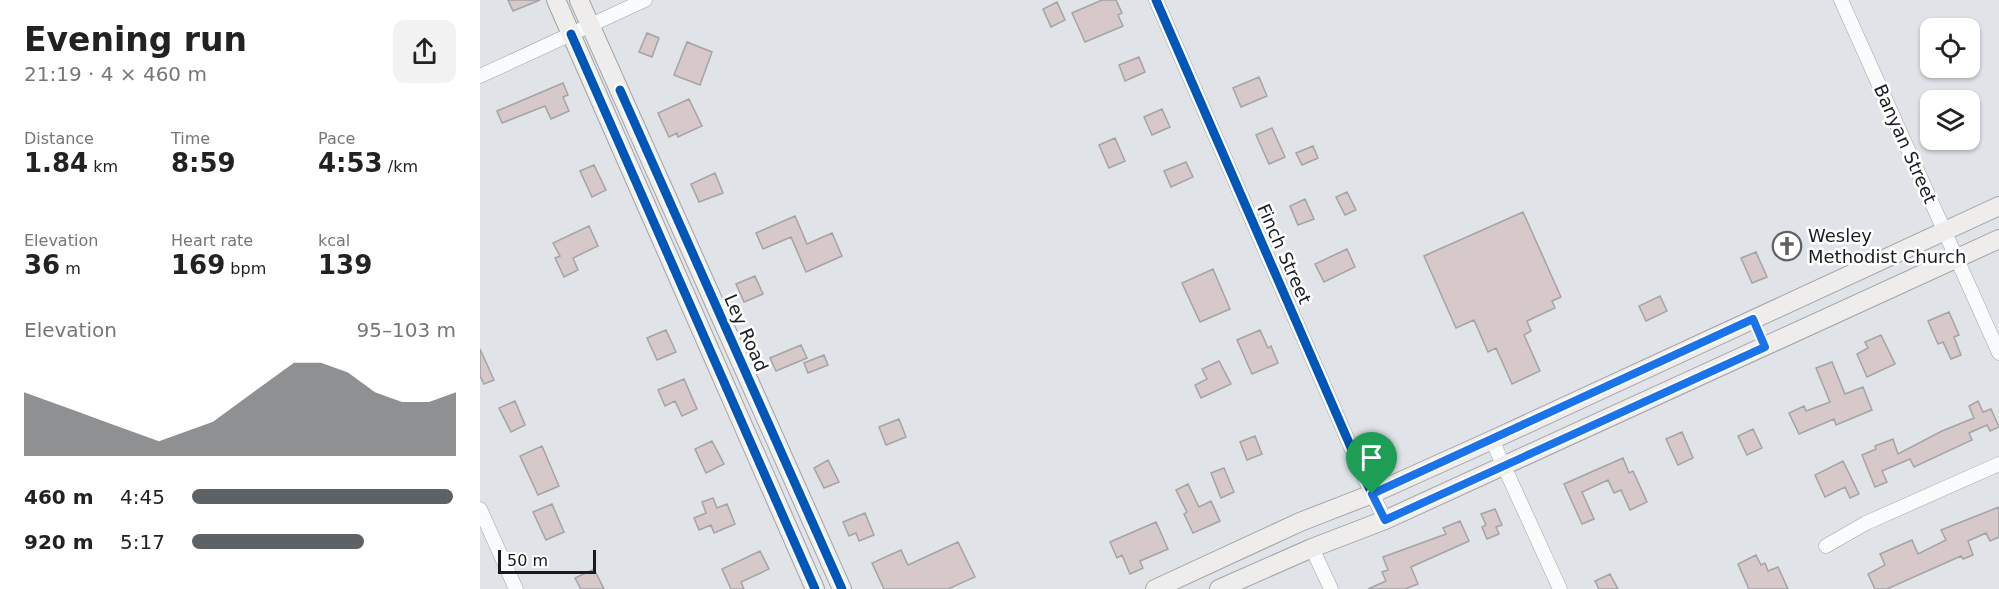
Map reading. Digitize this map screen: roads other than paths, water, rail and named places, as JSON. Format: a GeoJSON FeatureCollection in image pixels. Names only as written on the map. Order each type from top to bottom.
{"type":"FeatureCollection","features":[{"type":"Feature","properties":{"kind":"main road"},"geometry":{"type":"LineString","coordinates":[[556,0],[815,589]]}},
{"type":"Feature","properties":{"kind":"main road","name":"Ley Road"},"geometry":{"type":"LineString","coordinates":[[579,0],[842,589]]}},
{"type":"Feature","properties":{"kind":"main road"},"geometry":{"type":"LineString","coordinates":[[647,206],[667,197]]}},
{"type":"Feature","properties":{"kind":"main road"},"geometry":{"type":"LineString","coordinates":[[1155,589],[1300,522],[1372,494],[1492,440],[1999,206]]}},
{"type":"Feature","properties":{"kind":"main road"},"geometry":{"type":"LineString","coordinates":[[1219,589],[1312,548],[1385,520],[1999,239]]}},
{"type":"Feature","properties":{"kind":"main road"},"geometry":{"type":"LineString","coordinates":[[1753,319],[1765,347]]}},
{"type":"Feature","properties":{"kind":"main road"},"geometry":{"type":"LineString","coordinates":[[703,334],[724,325]]}},
{"type":"Feature","properties":{"kind":"main road"},"geometry":{"type":"LineString","coordinates":[[1602,390],[1614,416]]}},
{"type":"Feature","properties":{"kind":"main road"},"geometry":{"type":"LineString","coordinates":[[763,470],[785,463]]}},
{"type":"Feature","properties":{"kind":"street"},"geometry":{"type":"LineString","coordinates":[[480,75],[645,0]]}},
{"type":"Feature","properties":{"kind":"street","name":"Finch Street"},"geometry":{"type":"LineString","coordinates":[[1156,0],[1385,520]]}},
{"type":"Feature","properties":{"kind":"street","name":"Banyan Street"},"geometry":{"type":"LineString","coordinates":[[1841,0],[1999,353]]}},
{"type":"Feature","properties":{"kind":"street"},"geometry":{"type":"LineString","coordinates":[[1492,440],[1560,589]]}},
{"type":"Feature","properties":{"kind":"street"},"geometry":{"type":"LineString","coordinates":[[1827,546],[1866,523],[1999,464]]}},
{"type":"Feature","properties":{"kind":"street"},"geometry":{"type":"LineString","coordinates":[[480,509],[516,589]]}},
{"type":"Feature","properties":{"kind":"street"},"geometry":{"type":"LineString","coordinates":[[1312,548],[1331,589]]}},
{"type":"Feature","properties":{"kind":"place","name":"Wesley Methodist Church"},"geometry":{"type":"Point","coordinates":[1787,246]}}]}
